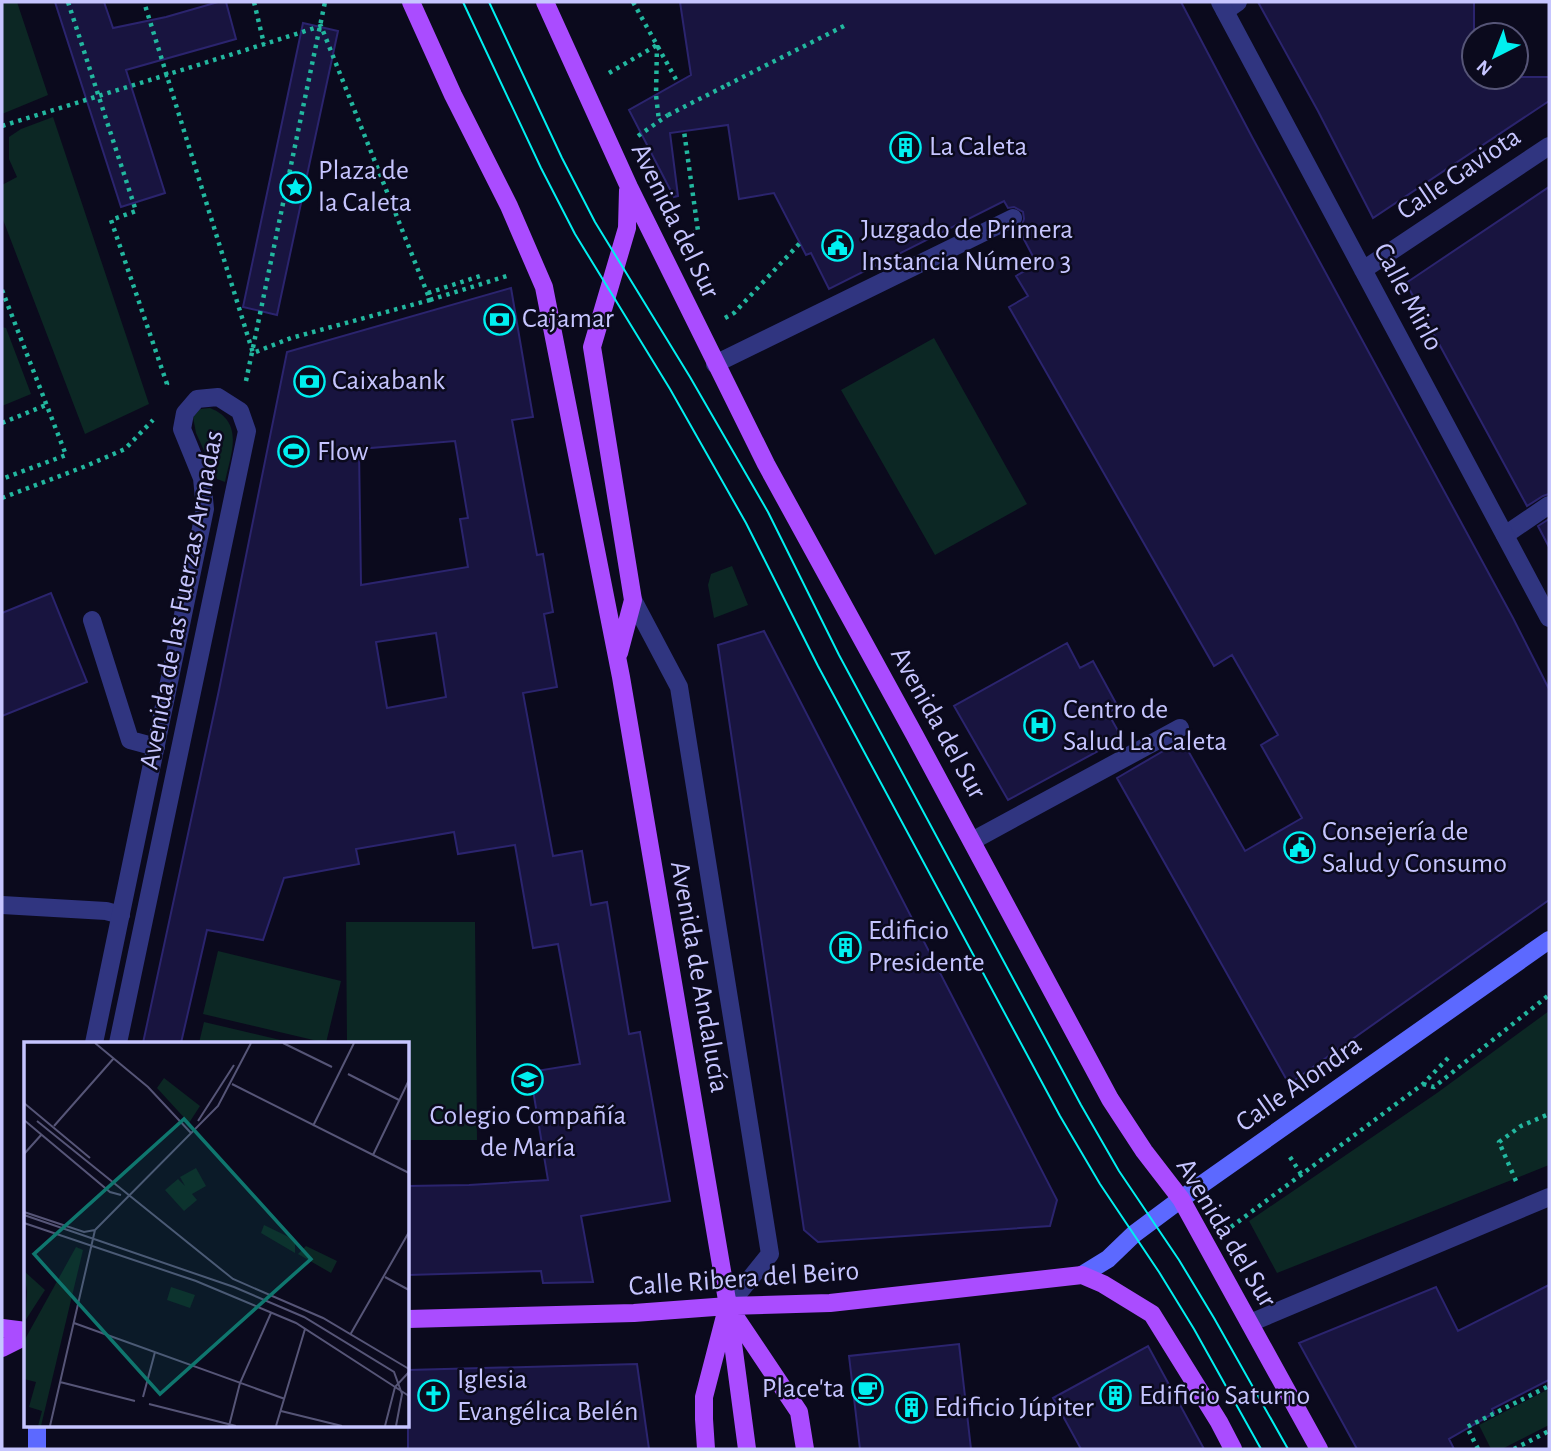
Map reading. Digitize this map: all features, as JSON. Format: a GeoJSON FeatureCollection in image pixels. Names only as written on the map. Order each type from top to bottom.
{"type":"FeatureCollection","features":[{"type":"Feature","properties":{"kind":"main road","name":"Avenida de Andalucía"},"geometry":{"type":"LineString","coordinates":[[411,2],[453,95],[509,206],[544,287],[618,658],[728,1306],[747,1449]]}},
{"type":"Feature","properties":{"kind":"main road","name":"Avenida del Sur"},"geometry":{"type":"LineString","coordinates":[[545,2],[629,187],[766,464],[1110,1100],[1144,1152],[1181,1199],[1319,1449]]}},
{"type":"Feature","properties":{"kind":"main road","name":"Avenida de Andalucía"},"geometry":{"type":"LineString","coordinates":[[618,658],[633,600],[592,347],[627,228],[629,187]]}},
{"type":"Feature","properties":{"kind":"main road","name":"Calle Alondra"},"geometry":{"type":"LineString","coordinates":[[1082,1275],[1108,1259],[1134,1234],[1181,1199],[1549,940]]}},
{"type":"Feature","properties":{"kind":"main road","name":"Calle Ribera del Beiro"},"geometry":{"type":"LineString","coordinates":[[410,1319],[830,1303],[1082,1275]]}},
{"type":"Feature","properties":{"kind":"main road"},"geometry":{"type":"LineString","coordinates":[[1082,1275],[1103,1284],[1152,1314],[1233,1449]]}},
{"type":"Feature","properties":{"kind":"main road","name":"Avenida de Andalucía"},"geometry":{"type":"LineString","coordinates":[[706,1449],[704,1396],[728,1306]]}},
{"type":"Feature","properties":{"kind":"main road","name":"Avenida de Andalucía"},"geometry":{"type":"LineString","coordinates":[[728,1306],[799,1412],[805,1449]]}},
{"type":"Feature","properties":{"kind":"main road"},"geometry":{"type":"LineString","coordinates":[[2,1328],[24,1331]]}},
{"type":"Feature","properties":{"kind":"main road"},"geometry":{"type":"LineString","coordinates":[[2,1349],[24,1337]]}},
{"type":"Feature","properties":{"kind":"main road"},"geometry":{"type":"LineString","coordinates":[[37,1426],[37,1449]]}},
{"type":"Feature","properties":{"kind":"street","name":"Calle Mirlo"},"geometry":{"type":"LineString","coordinates":[[1228,5],[1363,270],[1549,618]]}},
{"type":"Feature","properties":{"kind":"street","name":"Calle Gaviota"},"geometry":{"type":"LineString","coordinates":[[1363,270],[1549,146]]}},
{"type":"Feature","properties":{"kind":"street"},"geometry":{"type":"LineString","coordinates":[[716,364],[1013,218]]}},
{"type":"Feature","properties":{"kind":"street","name":"Avenida de las Fuerzas Armadas"},"geometry":{"type":"LineString","coordinates":[[94,1042],[205,509],[202,478],[182,429],[186,414],[197,399],[218,397],[240,411],[247,431],[118,1042]]}},
{"type":"Feature","properties":{"kind":"street"},"geometry":{"type":"LineString","coordinates":[[1505,535],[1549,505]]}},
{"type":"Feature","properties":{"kind":"street"},"geometry":{"type":"LineString","coordinates":[[633,600],[679,687],[769,1246],[770,1254],[728,1306]]}},
{"type":"Feature","properties":{"kind":"street"},"geometry":{"type":"LineString","coordinates":[[92,620],[130,740],[156,747]]}},
{"type":"Feature","properties":{"kind":"street"},"geometry":{"type":"LineString","coordinates":[[972,841],[1180,729]]}},
{"type":"Feature","properties":{"kind":"street"},"geometry":{"type":"LineString","coordinates":[[2,905],[106,911],[121,915]]}},
{"type":"Feature","properties":{"kind":"street"},"geometry":{"type":"LineString","coordinates":[[1250,1323],[1549,1197]]}},
{"type":"Feature","properties":{"kind":"path"},"geometry":{"type":"LineString","coordinates":[[68,2],[136,211],[111,220],[167,384],[163,395]]}},
{"type":"Feature","properties":{"kind":"path"},"geometry":{"type":"LineString","coordinates":[[144,2],[253,352]]}},
{"type":"Feature","properties":{"kind":"path"},"geometry":{"type":"LineString","coordinates":[[254,2],[264,44]]}},
{"type":"Feature","properties":{"kind":"path"},"geometry":{"type":"LineString","coordinates":[[240,411],[325,2]]}},
{"type":"Feature","properties":{"kind":"path"},"geometry":{"type":"LineString","coordinates":[[633,2],[678,83]]}},
{"type":"Feature","properties":{"kind":"path"},"geometry":{"type":"LineString","coordinates":[[2,126],[321,26]]}},
{"type":"Feature","properties":{"kind":"path"},"geometry":{"type":"LineString","coordinates":[[321,26],[430,300]]}},
{"type":"Feature","properties":{"kind":"path"},"geometry":{"type":"LineString","coordinates":[[642,134],[668,115],[844,26]]}},
{"type":"Feature","properties":{"kind":"path"},"geometry":{"type":"LineString","coordinates":[[606,75],[657,45]]}},
{"type":"Feature","properties":{"kind":"path"},"geometry":{"type":"LineString","coordinates":[[657,45],[656,95],[660,121]]}},
{"type":"Feature","properties":{"kind":"path"},"geometry":{"type":"LineString","coordinates":[[683,238],[698,231],[684,131]]}},
{"type":"Feature","properties":{"kind":"path"},"geometry":{"type":"LineString","coordinates":[[724,319],[734,313],[800,243]]}},
{"type":"Feature","properties":{"kind":"path"},"geometry":{"type":"LineString","coordinates":[[253,352],[291,338],[514,274]]}},
{"type":"Feature","properties":{"kind":"path"},"geometry":{"type":"LineString","coordinates":[[428,293],[483,275]]}},
{"type":"Feature","properties":{"kind":"path"},"geometry":{"type":"LineString","coordinates":[[2,290],[66,455],[2,479]]}},
{"type":"Feature","properties":{"kind":"path"},"geometry":{"type":"LineString","coordinates":[[2,312],[10,312]]}},
{"type":"Feature","properties":{"kind":"path"},"geometry":{"type":"LineString","coordinates":[[2,423],[46,405]]}},
{"type":"Feature","properties":{"kind":"path"},"geometry":{"type":"LineString","coordinates":[[2,498],[125,449],[157,416]]}},
{"type":"Feature","properties":{"kind":"path"},"geometry":{"type":"LineString","coordinates":[[1423,1084],[1434,1087],[1549,995]]}},
{"type":"Feature","properties":{"kind":"path"},"geometry":{"type":"LineString","coordinates":[[1231,1227],[1423,1084],[1451,1055]]}},
{"type":"Feature","properties":{"kind":"path"},"geometry":{"type":"LineString","coordinates":[[1526,1206],[1499,1142],[1521,1126],[1549,1114]]}},
{"type":"Feature","properties":{"kind":"path"},"geometry":{"type":"LineString","coordinates":[[1293,1161],[1301,1174]]}},
{"type":"Feature","properties":{"kind":"path"},"geometry":{"type":"LineString","coordinates":[[1478,1449],[1467,1427],[1549,1387]]}},
{"type":"Feature","properties":{"kind":"path"},"geometry":{"type":"LineString","coordinates":[[1514,1449],[1549,1431]]}},
{"type":"Feature","properties":{"kind":"green space"},"geometry":{"type":"Polygon","coordinates":[[[2,2],[17,2],[48,95],[2,114],[2,2]]]}},
{"type":"Feature","properties":{"kind":"green space"},"geometry":{"type":"Polygon","coordinates":[[[53,117],[149,404],[85,434],[2,217],[2,185],[17,177],[9,159],[9,137],[21,129],[53,117]]]}},
{"type":"Feature","properties":{"kind":"green space"},"geometry":{"type":"Polygon","coordinates":[[[2,327],[6,328],[31,394],[2,406],[2,327]]]}},
{"type":"Feature","properties":{"kind":"green space"},"geometry":{"type":"Polygon","coordinates":[[[934,338],[1027,504],[935,555],[841,390],[934,338]]]}},
{"type":"Feature","properties":{"kind":"green space"},"geometry":{"type":"Polygon","coordinates":[[[210,408],[228,421],[232,430],[232,450],[225,482],[217,479],[196,433],[193,417],[200,409],[210,408]]]}},
{"type":"Feature","properties":{"kind":"green space"},"geometry":{"type":"Polygon","coordinates":[[[732,566],[748,605],[714,618],[708,585],[711,574],[732,566]]]}},
{"type":"Feature","properties":{"kind":"green space"},"geometry":{"type":"Polygon","coordinates":[[[346,922],[475,922],[477,1140],[410,1140],[410,1042],[347,1042],[346,922]]]}},
{"type":"Feature","properties":{"kind":"green space"},"geometry":{"type":"Polygon","coordinates":[[[218,951],[341,981],[326,1042],[203,1014],[218,951]]]}},
{"type":"Feature","properties":{"kind":"green space"},"geometry":{"type":"Polygon","coordinates":[[[1549,1011],[1549,1165],[1277,1273],[1249,1221],[1437,1093],[1549,1011]]]}},
{"type":"Feature","properties":{"kind":"green space"},"geometry":{"type":"Polygon","coordinates":[[[204,1022],[289,1042],[199,1042],[204,1022]]]}},
{"type":"Feature","properties":{"kind":"green space"},"geometry":{"type":"Polygon","coordinates":[[[1549,1389],[1549,1425],[1502,1449],[1491,1449],[1479,1425],[1549,1389]]]}},
{"type":"Feature","properties":{"kind":"building"},"geometry":{"type":"Polygon","coordinates":[[[55,2],[104,2],[113,28],[226,2],[236,39],[126,70],[165,193],[121,207],[55,2]]]}},
{"type":"Feature","properties":{"kind":"building"},"geometry":{"type":"Polygon","coordinates":[[[680,2],[1181,2],[1549,689],[1549,900],[1289,1084],[1117,778],[1182,740],[1245,851],[1302,818],[1261,745],[1278,735],[1232,655],[1214,666],[1009,307],[1028,296],[1016,276],[1037,264],[1018,228],[1024,219],[1023,212],[1014,207],[1008,208],[1004,201],[829,289],[811,253],[806,255],[774,193],[739,199],[728,125],[670,133],[678,196],[674,197],[629,110],[691,75],[680,2]]]}},
{"type":"Feature","properties":{"kind":"building"},"geometry":{"type":"Polygon","coordinates":[[[1258,2],[1474,2],[1474,21],[1460,21],[1460,91],[1530,91],[1530,77],[1549,77],[1549,101],[1373,218],[1258,2]]]}},
{"type":"Feature","properties":{"kind":"building"},"geometry":{"type":"Polygon","coordinates":[[[303,23],[338,31],[277,315],[243,307],[303,23]]]}},
{"type":"Feature","properties":{"kind":"building"},"geometry":{"type":"Polygon","coordinates":[[[1549,187],[1549,494],[1527,506],[1406,283],[1549,187]]]}},
{"type":"Feature","properties":{"kind":"building"},"geometry":{"type":"Polygon","coordinates":[[[511,288],[533,417],[512,420],[537,555],[543,554],[553,612],[544,614],[557,687],[523,693],[553,856],[582,851],[591,905],[607,902],[629,1034],[640,1032],[670,1201],[581,1216],[593,1282],[543,1283],[541,1271],[410,1275],[410,1186],[548,1180],[530,1072],[580,1064],[558,944],[533,948],[515,845],[458,854],[454,832],[356,849],[359,864],[284,878],[263,940],[207,930],[181,1042],[143,1042],[219,690],[287,352],[511,288]],[[455,441],[359,449],[361,585],[468,567],[460,519],[468,518],[455,441]],[[436,633],[376,642],[387,708],[446,697],[436,633]]]}},
{"type":"Feature","properties":{"kind":"building"},"geometry":{"type":"Polygon","coordinates":[[[1549,519],[1549,547],[1538,526],[1549,519]]]}},
{"type":"Feature","properties":{"kind":"building"},"geometry":{"type":"Polygon","coordinates":[[[51,593],[87,682],[2,716],[2,613],[51,593]]]}},
{"type":"Feature","properties":{"kind":"building","name":"Edificio Presidente"},"geometry":{"type":"Polygon","coordinates":[[[764,631],[1057,1200],[1050,1226],[818,1242],[804,1230],[718,645],[764,631]]]}},
{"type":"Feature","properties":{"kind":"building","name":"Centro de Salud La Caleta"},"geometry":{"type":"Polygon","coordinates":[[[1067,643],[1080,668],[1093,661],[1118,707],[1108,713],[1122,738],[1008,800],[954,706],[1067,643]]]}},
{"type":"Feature","properties":{"kind":"building"},"geometry":{"type":"Polygon","coordinates":[[[1549,1285],[1549,1380],[1492,1409],[1494,1413],[1449,1439],[1454,1449],[1357,1449],[1299,1343],[1436,1287],[1458,1331],[1549,1285]]]}},
{"type":"Feature","properties":{"kind":"building","name":"Edificio Júpiter"},"geometry":{"type":"Polygon","coordinates":[[[959,1344],[971,1449],[860,1449],[849,1356],[959,1344]]]}},
{"type":"Feature","properties":{"kind":"building","name":"Edificio Saturno"},"geometry":{"type":"Polygon","coordinates":[[[1148,1346],[1204,1449],[1081,1449],[1053,1398],[1148,1346]]]}},
{"type":"Feature","properties":{"kind":"building"},"geometry":{"type":"Polygon","coordinates":[[[637,1364],[649,1449],[408,1449],[410,1370],[637,1364]]]}},
{"type":"Feature","properties":{"kind":"tram line"},"geometry":{"type":"LineString","coordinates":[[463,2],[575,234],[670,389],[746,523],[818,666],[1060,1116],[1100,1184],[1194,1329],[1261,1449]]}},
{"type":"Feature","properties":{"kind":"tram line"},"geometry":{"type":"LineString","coordinates":[[489,2],[595,222],[690,377],[768,512],[839,655],[1081,1105],[1119,1171],[1214,1318],[1288,1449]]}},
{"type":"Feature","properties":{"kind":"place","name":"La Caleta"},"geometry":{"type":"Point","coordinates":[906,147]}},
{"type":"Feature","properties":{"kind":"place","name":"Plaza de la Caleta"},"geometry":{"type":"Point","coordinates":[295,187]}},
{"type":"Feature","properties":{"kind":"place","name":"Juzgado de Primera Instancia Número 3"},"geometry":{"type":"Point","coordinates":[838,246]}},
{"type":"Feature","properties":{"kind":"place","name":"Cajamar"},"geometry":{"type":"Point","coordinates":[499,319]}},
{"type":"Feature","properties":{"kind":"place","name":"Caixabank"},"geometry":{"type":"Point","coordinates":[309,381]}},
{"type":"Feature","properties":{"kind":"place","name":"Flow"},"geometry":{"type":"Point","coordinates":[294,452]}},
{"type":"Feature","properties":{"kind":"place","name":"Centro de Salud La Caleta"},"geometry":{"type":"Point","coordinates":[1040,726]}},
{"type":"Feature","properties":{"kind":"place","name":"Consejería de Salud y Consumo"},"geometry":{"type":"Point","coordinates":[1299,848]}},
{"type":"Feature","properties":{"kind":"place","name":"Edificio Presidente"},"geometry":{"type":"Point","coordinates":[845,947]}},
{"type":"Feature","properties":{"kind":"place","name":"Colegio Compañía de María"},"geometry":{"type":"Point","coordinates":[528,1079]}},
{"type":"Feature","properties":{"kind":"place","name":"Place'ta"},"geometry":{"type":"Point","coordinates":[868,1389]}},
{"type":"Feature","properties":{"kind":"place","name":"Iglesia Evangélica Belén"},"geometry":{"type":"Point","coordinates":[434,1396]}},
{"type":"Feature","properties":{"kind":"place","name":"Edificio Saturno"},"geometry":{"type":"Point","coordinates":[1116,1396]}},
{"type":"Feature","properties":{"kind":"place","name":"Edificio Júpiter"},"geometry":{"type":"Point","coordinates":[911,1408]}}]}
